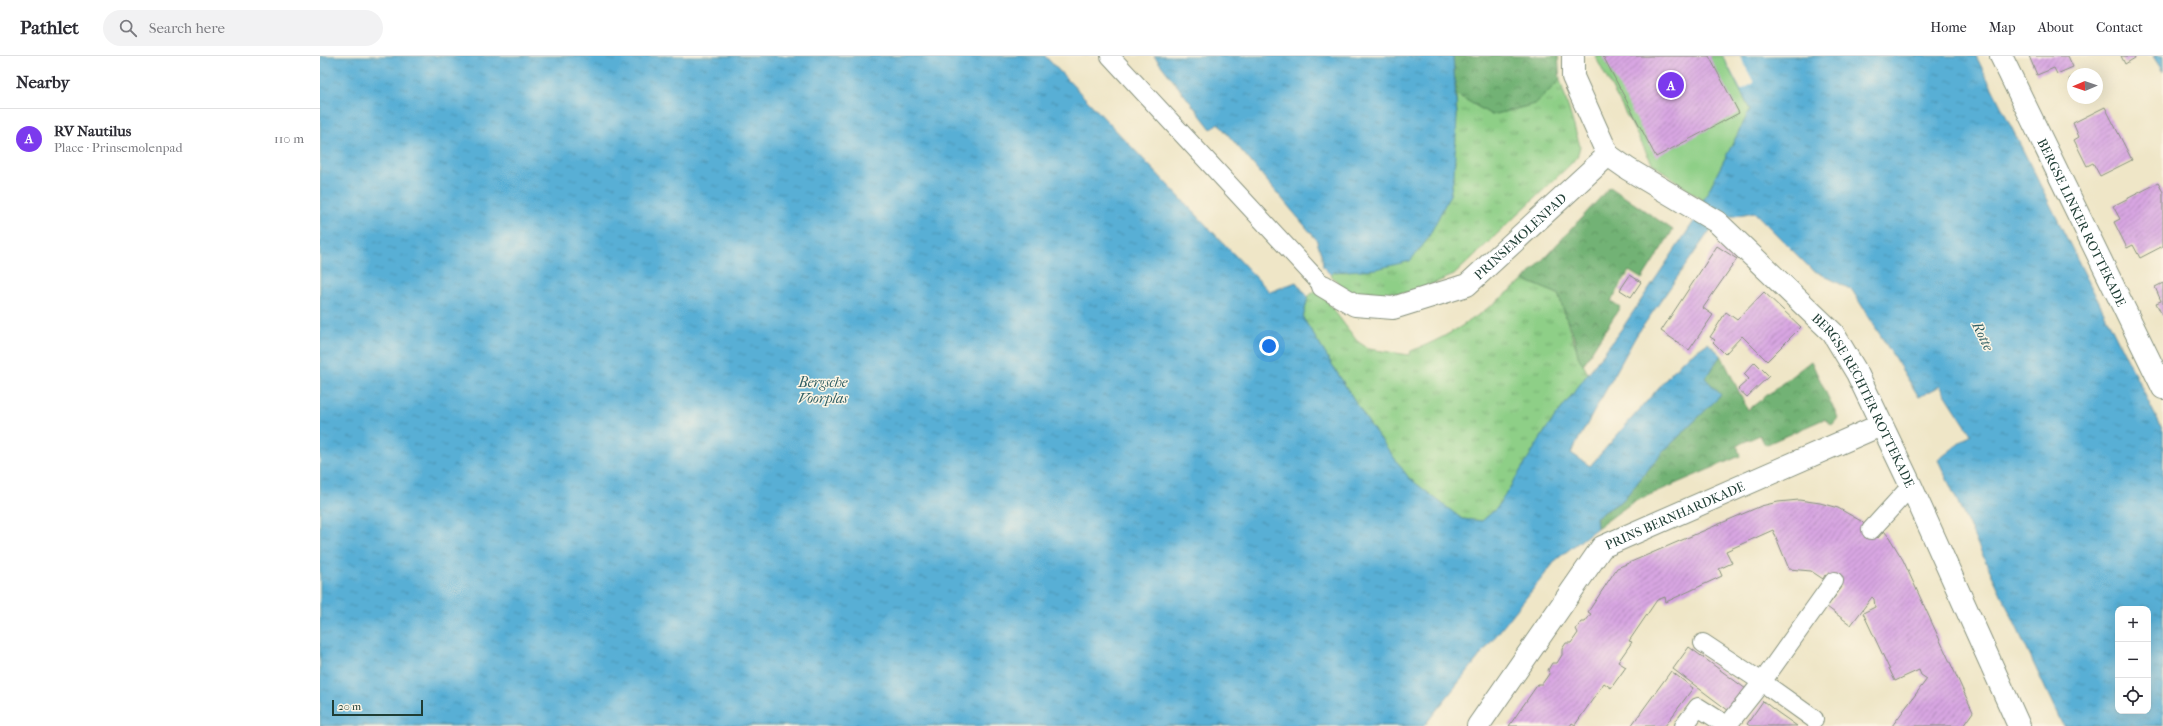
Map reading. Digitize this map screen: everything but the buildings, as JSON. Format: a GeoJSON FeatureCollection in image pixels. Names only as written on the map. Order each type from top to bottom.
{"type":"FeatureCollection","features":[{"type":"Feature","properties":{"kind":"street"},"geometry":{"type":"LineString","coordinates":[[1573,56],[1573,77],[1608,155]]}},
{"type":"Feature","properties":{"kind":"street","name":"BERGSE LINKER ROTTEKADE"},"geometry":{"type":"LineString","coordinates":[[2001,56],[2163,388]]}},
{"type":"Feature","properties":{"kind":"street","name":"BERGSE RECHTER ROTTEKADE"},"geometry":{"type":"LineString","coordinates":[[1608,155],[1628,169],[1708,216],[1833,333],[1857,373],[1882,424],[2019,726]]}},
{"type":"Feature","properties":{"kind":"street","name":"PRINSEMOLENPAD"},"geometry":{"type":"LineString","coordinates":[[1323,286],[1355,305],[1393,308],[1466,285],[1608,155]]}},
{"type":"Feature","properties":{"kind":"street","name":"PRINS BERNHARDKADE"},"geometry":{"type":"LineString","coordinates":[[1478,726],[1602,547],[1882,424]]}},
{"type":"Feature","properties":{"kind":"lane"},"geometry":{"type":"LineString","coordinates":[[1110,56],[1323,286]]}},
{"type":"Feature","properties":{"kind":"lane"},"geometry":{"type":"LineString","coordinates":[[1872,530],[1911,486]]}},
{"type":"Feature","properties":{"kind":"lane"},"geometry":{"type":"LineString","coordinates":[[1684,726],[1698,708],[1728,726],[1762,682],[1834,581]]}},
{"type":"Feature","properties":{"kind":"lane"},"geometry":{"type":"LineString","coordinates":[[1703,643],[1814,719]]}},
{"type":"Feature","properties":{"kind":"green space"},"geometry":{"type":"Polygon","coordinates":[[[1453,56],[1558,56],[1560,80],[1535,104],[1492,115],[1456,94],[1453,56]]]}},
{"type":"Feature","properties":{"kind":"green space"},"geometry":{"type":"Polygon","coordinates":[[[1595,56],[1723,56],[1750,110],[1703,201],[1652,163],[1595,56]]]}},
{"type":"Feature","properties":{"kind":"green space"},"geometry":{"type":"Polygon","coordinates":[[[1560,80],[1580,146],[1577,158],[1454,275],[1413,292],[1361,296],[1343,288],[1331,275],[1333,272],[1438,219],[1457,116],[1456,94],[1492,115],[1535,104],[1560,80]]]}},
{"type":"Feature","properties":{"kind":"green space"},"geometry":{"type":"Polygon","coordinates":[[[1610,187],[1673,230],[1642,279],[1629,271],[1611,301],[1620,307],[1583,365],[1578,356],[1575,340],[1558,294],[1524,280],[1610,187]]]}},
{"type":"Feature","properties":{"kind":"green space"},"geometry":{"type":"Polygon","coordinates":[[[1524,280],[1558,294],[1575,345],[1588,374],[1547,428],[1497,508],[1482,521],[1462,519],[1409,479],[1368,422],[1303,318],[1308,297],[1317,288],[1357,341],[1369,349],[1409,355],[1411,351],[1457,329],[1524,280]]]}},
{"type":"Feature","properties":{"kind":"green space"},"geometry":{"type":"Polygon","coordinates":[[[1721,355],[1748,410],[1811,361],[1838,418],[1832,425],[1824,419],[1765,445],[1760,435],[1737,445],[1740,456],[1633,502],[1597,528],[1596,517],[1623,500],[1661,454],[1721,395],[1705,378],[1721,355]]]}},
{"type":"Feature","properties":{"kind":"water","name":"Bergsche Voorplas"},"geometry":{"type":"Polygon","coordinates":[[[320,56],[1045,56],[1270,292],[1296,282],[1308,297],[1303,318],[1368,422],[1409,478],[1462,519],[1482,521],[1497,508],[1547,428],[1623,327],[1705,205],[1703,201],[1750,110],[1723,56],[1976,56],[2163,431],[2163,726],[2063,726],[1938,460],[1971,434],[1940,386],[1919,397],[1852,290],[1811,269],[1754,212],[1730,217],[1721,215],[1636,336],[1571,453],[1590,466],[1682,361],[1708,343],[1721,355],[1705,378],[1721,395],[1661,454],[1623,500],[1596,517],[1597,528],[1557,559],[1424,726],[320,726],[320,56]]]}},
{"type":"Feature","properties":{"kind":"water"},"geometry":{"type":"Polygon","coordinates":[[[1154,56],[1453,56],[1457,116],[1454,175],[1450,195],[1427,240],[1410,261],[1376,269],[1333,272],[1331,275],[1323,267],[1322,256],[1316,239],[1218,123],[1211,129],[1154,56]]]}},
{"type":"Feature","properties":{"kind":"water"},"geometry":{"type":"Polygon","coordinates":[[[2153,56],[2163,56],[2163,72],[2153,56]]]}},
{"type":"Feature","properties":{"kind":"pier"},"geometry":{"type":"Polygon","coordinates":[[[1723,56],[1740,56],[1754,83],[1741,90],[1723,56]]]}},
{"type":"Feature","properties":{"kind":"place","name":"RV Nautilus"},"geometry":{"type":"Point","coordinates":[1671,85]}},
{"type":"Feature","properties":{"kind":"water label","name":"Rotte"},"geometry":{"type":"Point","coordinates":[1983,336]}}]}
